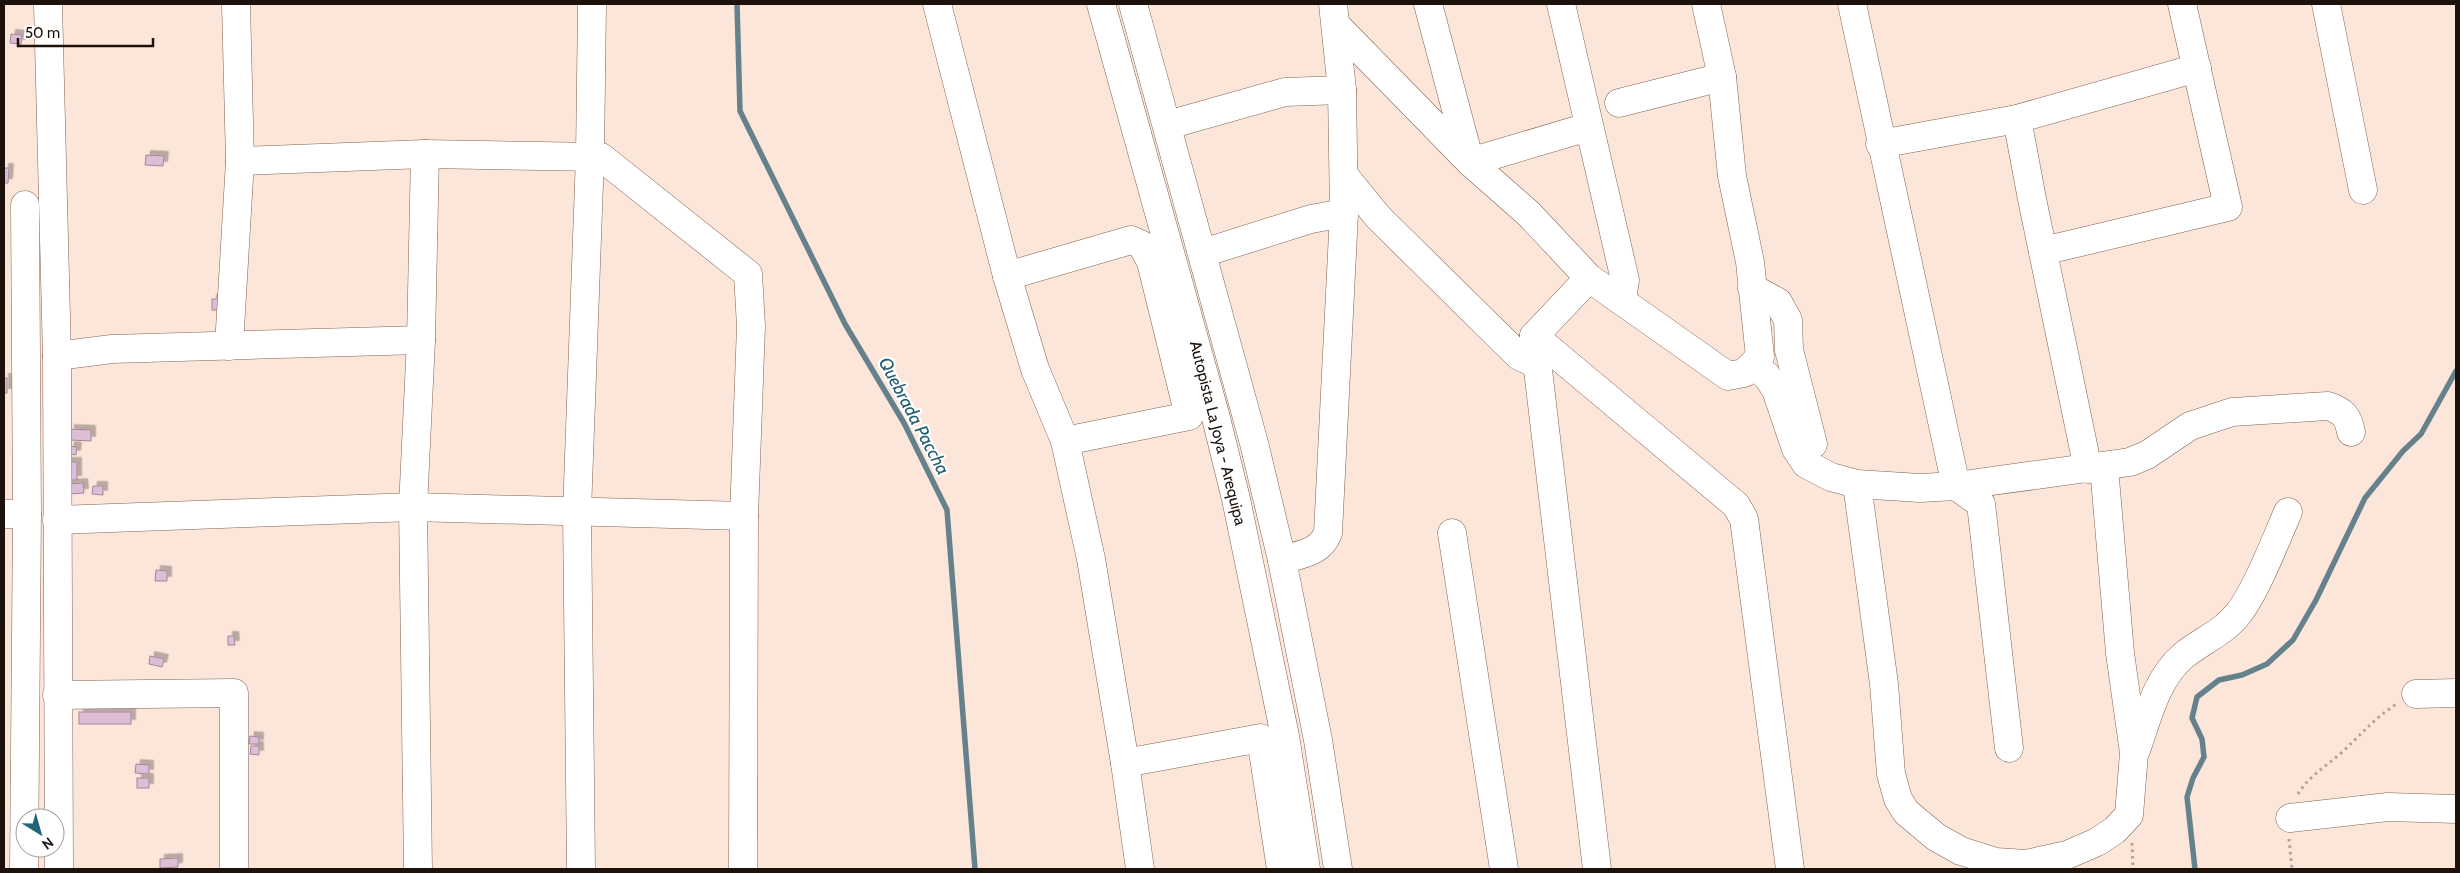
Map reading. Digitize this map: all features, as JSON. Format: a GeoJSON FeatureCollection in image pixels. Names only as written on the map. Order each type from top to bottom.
{"type":"FeatureCollection","features":[{"type":"Feature","properties":{"kind":"street"},"geometry":{"type":"LineString","coordinates":[[48,4],[57,356],[59,869]]}},
{"type":"Feature","properties":{"kind":"street"},"geometry":{"type":"LineString","coordinates":[[229,346],[240,161],[236,4]]}},
{"type":"Feature","properties":{"kind":"street"},"geometry":{"type":"LineString","coordinates":[[581,869],[577,512],[590,156],[592,4]]}},
{"type":"Feature","properties":{"kind":"street"},"geometry":{"type":"LineString","coordinates":[[937,4],[1007,276],[1035,369],[1065,441],[1091,559],[1125,763],[1140,869]]}},
{"type":"Feature","properties":{"kind":"street","name":"Autopista La Joya - Arequipa"},"geometry":{"type":"LineString","coordinates":[[1101,4],[1161,260],[1236,499],[1285,736],[1306,869]]}},
{"type":"Feature","properties":{"kind":"street","name":"Autopista La Joya - Arequipa"},"geometry":{"type":"LineString","coordinates":[[1134,4],[1254,443],[1282,560],[1318,740],[1338,869]]}},
{"type":"Feature","properties":{"kind":"street"},"geometry":{"type":"LineString","coordinates":[[1428,4],[1470,162]]}},
{"type":"Feature","properties":{"kind":"street"},"geometry":{"type":"LineString","coordinates":[[1561,4],[1625,280],[1622,300]]}},
{"type":"Feature","properties":{"kind":"street"},"geometry":{"type":"LineString","coordinates":[[1335,15],[1470,162],[1529,214],[1589,278],[1728,376],[1744,373],[1760,357],[1750,262],[1732,176],[1722,78],[1706,4]]}},
{"type":"Feature","properties":{"kind":"street"},"geometry":{"type":"LineString","coordinates":[[1852,4],[1880,144],[1956,486],[1981,504],[2009,748]]}},
{"type":"Feature","properties":{"kind":"street"},"geometry":{"type":"LineString","coordinates":[[2043,251],[2228,207],[2182,4]]}},
{"type":"Feature","properties":{"kind":"street"},"geometry":{"type":"LineString","coordinates":[[2326,4],[2363,190]]}},
{"type":"Feature","properties":{"kind":"street"},"geometry":{"type":"LineString","coordinates":[[1282,560],[1317,549],[1324,543],[1328,533],[1344,213],[1342,90],[1335,15]]}},
{"type":"Feature","properties":{"kind":"street"},"geometry":{"type":"LineString","coordinates":[[1880,144],[2017,119],[2197,68]]}},
{"type":"Feature","properties":{"kind":"street"},"geometry":{"type":"LineString","coordinates":[[1619,103],[1722,78]]}},
{"type":"Feature","properties":{"kind":"street"},"geometry":{"type":"LineString","coordinates":[[1168,125],[1285,92],[1342,90]]}},
{"type":"Feature","properties":{"kind":"street"},"geometry":{"type":"LineString","coordinates":[[1857,484],[1884,684],[1891,774],[1898,799],[1906,812],[1936,837],[1969,854],[1996,862],[2026,864],[2044,862],[2066,856],[2097,842],[2115,830],[2129,815],[2134,754],[2096,468],[2043,251],[2017,119]]}},
{"type":"Feature","properties":{"kind":"street"},"geometry":{"type":"LineString","coordinates":[[1470,162],[1588,127]]}},
{"type":"Feature","properties":{"kind":"street"},"geometry":{"type":"LineString","coordinates":[[240,161],[425,154],[601,157],[748,274],[751,326],[744,516],[743,869]]}},
{"type":"Feature","properties":{"kind":"street"},"geometry":{"type":"LineString","coordinates":[[418,869],[413,507],[421,340],[425,154]]}},
{"type":"Feature","properties":{"kind":"street"},"geometry":{"type":"LineString","coordinates":[[1344,175],[1378,217],[1519,356],[1538,365]]}},
{"type":"Feature","properties":{"kind":"street"},"geometry":{"type":"LineString","coordinates":[[24,869],[15,514],[25,205]]}},
{"type":"Feature","properties":{"kind":"street"},"geometry":{"type":"LineString","coordinates":[[1203,253],[1311,219],[1344,213]]}},
{"type":"Feature","properties":{"kind":"street"},"geometry":{"type":"LineString","coordinates":[[1007,276],[1131,240],[1142,245],[1161,260],[1189,416],[1065,441]]}},
{"type":"Feature","properties":{"kind":"street"},"geometry":{"type":"LineString","coordinates":[[1534,336],[1589,278]]}},
{"type":"Feature","properties":{"kind":"street"},"geometry":{"type":"LineString","coordinates":[[1752,288],[1778,302],[1788,320],[1789,350],[1821,470]]}},
{"type":"Feature","properties":{"kind":"street"},"geometry":{"type":"LineString","coordinates":[[1534,336],[1596,869]]}},
{"type":"Feature","properties":{"kind":"street"},"geometry":{"type":"LineString","coordinates":[[1534,336],[1736,505],[1744,519],[1790,869]]}},
{"type":"Feature","properties":{"kind":"street"},"geometry":{"type":"LineString","coordinates":[[57,356],[112,349],[421,340]]}},
{"type":"Feature","properties":{"kind":"street"},"geometry":{"type":"LineString","coordinates":[[1753,366],[1767,376],[1776,390],[1796,449],[1806,464],[1821,470],[1831,477],[1857,484],[1920,488],[1956,486],[2130,462],[2147,454],[2190,426],[2232,412],[2328,406],[2340,410],[2348,418],[2351,432]]}},
{"type":"Feature","properties":{"kind":"street"},"geometry":{"type":"LineString","coordinates":[[57,520],[413,507],[744,516]]}},
{"type":"Feature","properties":{"kind":"street"},"geometry":{"type":"LineString","coordinates":[[2134,754],[2157,691],[2170,670],[2184,655],[2224,628],[2238,614],[2249,598],[2288,512]]}},
{"type":"Feature","properties":{"kind":"street"},"geometry":{"type":"LineString","coordinates":[[1452,533],[1504,869]]}},
{"type":"Feature","properties":{"kind":"street"},"geometry":{"type":"LineString","coordinates":[[57,695],[234,693],[234,869]]}},
{"type":"Feature","properties":{"kind":"street"},"geometry":{"type":"LineString","coordinates":[[2416,694],[2456,693]]}},
{"type":"Feature","properties":{"kind":"street"},"geometry":{"type":"LineString","coordinates":[[1125,763],[1261,738],[1281,869]]}},
{"type":"Feature","properties":{"kind":"street"},"geometry":{"type":"LineString","coordinates":[[2290,818],[2388,807],[2456,809]]}},
{"type":"Feature","properties":{"kind":"path"},"geometry":{"type":"LineString","coordinates":[[2292,869],[2288,844],[2290,818],[2298,794],[2306,783],[2350,745],[2367,726],[2402,700],[2416,694]]}},
{"type":"Feature","properties":{"kind":"building"},"geometry":{"type":"Polygon","coordinates":[[[11,34],[22,35],[21,44],[10,43],[11,34]]]}},
{"type":"Feature","properties":{"kind":"building"},"geometry":{"type":"Polygon","coordinates":[[[146,155],[164,156],[163,166],[145,165],[146,155]]]}},
{"type":"Feature","properties":{"kind":"building"},"geometry":{"type":"Polygon","coordinates":[[[4,168],[9,168],[8,183],[4,183],[4,168]]]}},
{"type":"Feature","properties":{"kind":"building"},"geometry":{"type":"Polygon","coordinates":[[[212,299],[221,299],[221,310],[212,310],[212,299]]]}},
{"type":"Feature","properties":{"kind":"building"},"geometry":{"type":"Polygon","coordinates":[[[4,378],[7,378],[7,393],[4,393],[4,378]]]}},
{"type":"Feature","properties":{"kind":"building"},"geometry":{"type":"Polygon","coordinates":[[[70,429],[91,430],[91,441],[70,440],[70,429]]]}},
{"type":"Feature","properties":{"kind":"building"},"geometry":{"type":"Polygon","coordinates":[[[70,446],[77,447],[76,455],[69,454],[70,446]]]}},
{"type":"Feature","properties":{"kind":"building"},"geometry":{"type":"Polygon","coordinates":[[[67,462],[77,462],[77,480],[67,480],[67,462]]]}},
{"type":"Feature","properties":{"kind":"building"},"geometry":{"type":"Polygon","coordinates":[[[83,483],[84,493],[68,494],[67,484],[83,483]]]}},
{"type":"Feature","properties":{"kind":"building"},"geometry":{"type":"Polygon","coordinates":[[[93,486],[103,486],[103,495],[92,494],[93,486]]]}},
{"type":"Feature","properties":{"kind":"building"},"geometry":{"type":"Polygon","coordinates":[[[156,570],[167,571],[167,581],[155,581],[156,570]]]}},
{"type":"Feature","properties":{"kind":"building"},"geometry":{"type":"Polygon","coordinates":[[[228,636],[234,636],[235,645],[228,645],[228,636]]]}},
{"type":"Feature","properties":{"kind":"building"},"geometry":{"type":"Polygon","coordinates":[[[150,656],[164,659],[162,667],[149,664],[150,656]]]}},
{"type":"Feature","properties":{"kind":"building"},"geometry":{"type":"Polygon","coordinates":[[[79,712],[131,712],[131,724],[79,724],[79,712]]]}},
{"type":"Feature","properties":{"kind":"building"},"geometry":{"type":"Polygon","coordinates":[[[250,736],[259,737],[259,744],[249,744],[250,736]]]}},
{"type":"Feature","properties":{"kind":"building"},"geometry":{"type":"Polygon","coordinates":[[[251,746],[259,746],[259,755],[250,754],[251,746]]]}},
{"type":"Feature","properties":{"kind":"building"},"geometry":{"type":"Polygon","coordinates":[[[136,764],[149,765],[149,774],[135,773],[136,764]]]}},
{"type":"Feature","properties":{"kind":"building"},"geometry":{"type":"Polygon","coordinates":[[[137,778],[149,778],[149,788],[137,788],[137,778]]]}},
{"type":"Feature","properties":{"kind":"building"},"geometry":{"type":"Polygon","coordinates":[[[178,858],[178,867],[160,868],[160,859],[178,858]]]}},
{"type":"Feature","properties":{"kind":"waterway","name":"Quebrada Paccha"},"geometry":{"type":"LineString","coordinates":[[737,4],[740,111],[845,324],[904,423],[947,510],[975,869]]}},
{"type":"Feature","properties":{"kind":"waterway"},"geometry":{"type":"LineString","coordinates":[[2195,869],[2187,797],[2193,778],[2204,757],[2202,739],[2192,718],[2197,697],[2219,680],[2242,675],[2267,664],[2293,640],[2316,600],[2365,498],[2403,451],[2421,434],[2456,371]]}}]}
